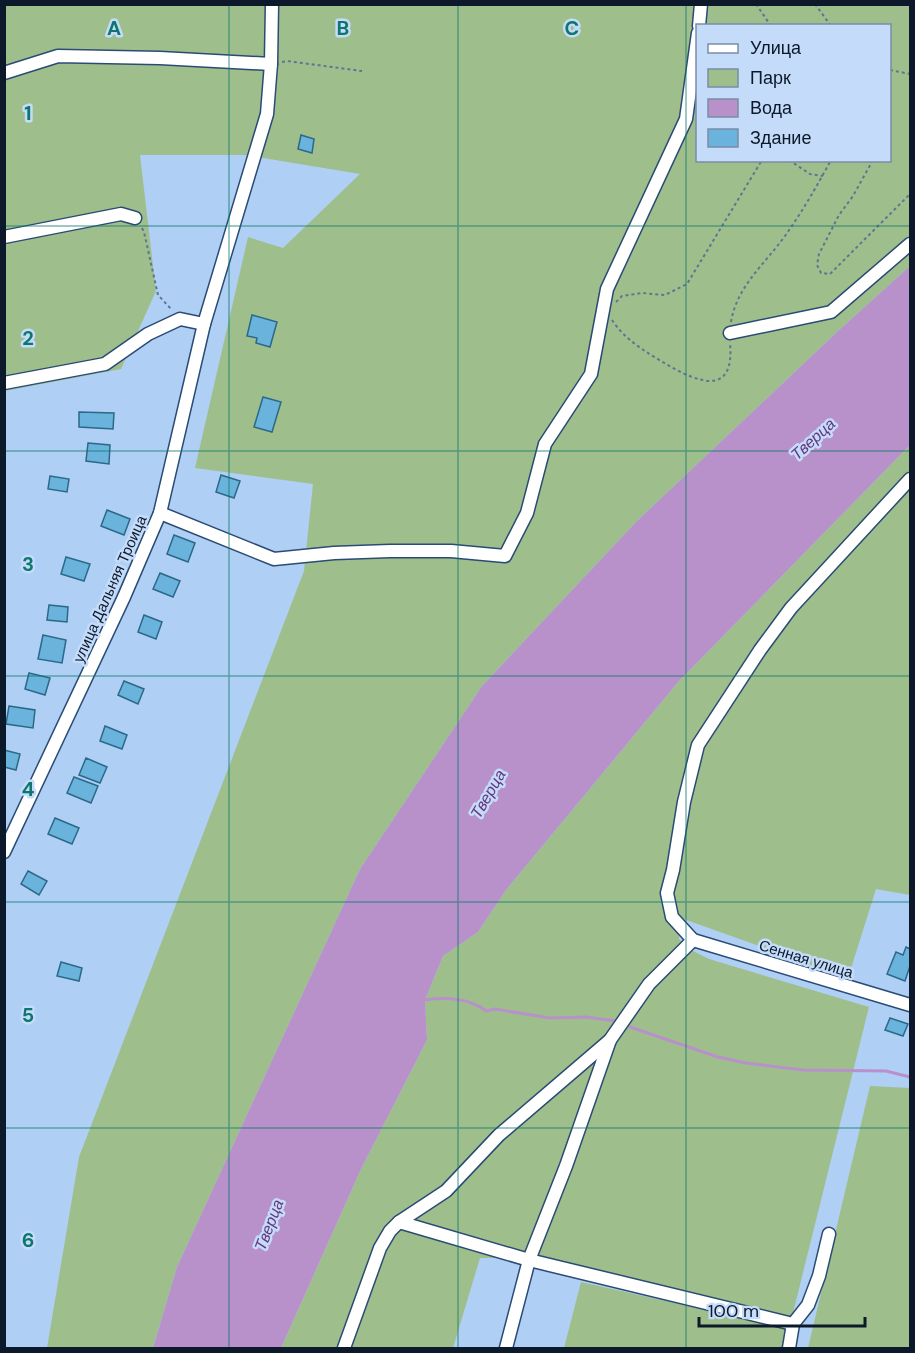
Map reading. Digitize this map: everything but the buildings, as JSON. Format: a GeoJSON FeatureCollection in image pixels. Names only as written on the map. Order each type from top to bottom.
{"type":"FeatureCollection","features":[{"type":"Feature","properties":{"kind":"street","name":"улица Дальняя Троица"},"geometry":{"type":"LineString","coordinates":[[4,852],[105,638],[160,513],[204,324],[267,114],[272,4]]}},
{"type":"Feature","properties":{"kind":"street"},"geometry":{"type":"LineString","coordinates":[[699,24],[701,4]]}},
{"type":"Feature","properties":{"kind":"street"},"geometry":{"type":"LineString","coordinates":[[160,513],[274,559],[334,552],[390,551],[451,551],[505,556],[526,513],[546,444],[591,374],[607,289],[686,119],[696,47]]}},
{"type":"Feature","properties":{"kind":"street"},"geometry":{"type":"LineString","coordinates":[[4,73],[58,56],[271,64]]}},
{"type":"Feature","properties":{"kind":"street"},"geometry":{"type":"LineString","coordinates":[[4,237],[121,214],[135,218]]}},
{"type":"Feature","properties":{"kind":"street"},"geometry":{"type":"LineString","coordinates":[[730,333],[831,312],[910,244]]}},
{"type":"Feature","properties":{"kind":"street"},"geometry":{"type":"LineString","coordinates":[[4,383],[105,364],[148,334],[180,319],[204,324]]}},
{"type":"Feature","properties":{"kind":"street"},"geometry":{"type":"LineString","coordinates":[[344,1348],[380,1248],[390,1231],[399,1222],[446,1191],[499,1135],[610,1040],[649,984],[693,940],[672,917],[667,893],[684,802],[698,746],[760,650],[791,608],[910,479]]}},
{"type":"Feature","properties":{"kind":"street","name":"Сенная улица"},"geometry":{"type":"LineString","coordinates":[[693,940],[910,1005]]}},
{"type":"Feature","properties":{"kind":"street"},"geometry":{"type":"LineString","coordinates":[[506,1348],[530,1260],[610,1040]]}},
{"type":"Feature","properties":{"kind":"street"},"geometry":{"type":"LineString","coordinates":[[399,1222],[530,1260],[793,1324]]}},
{"type":"Feature","properties":{"kind":"street"},"geometry":{"type":"LineString","coordinates":[[789,1348],[793,1324],[808,1305],[829,1234]]}},
{"type":"Feature","properties":{"kind":"path"},"geometry":{"type":"LineString","coordinates":[[756,4],[770,24]]}},
{"type":"Feature","properties":{"kind":"path"},"geometry":{"type":"LineString","coordinates":[[815,4],[830,24]]}},
{"type":"Feature","properties":{"kind":"path"},"geometry":{"type":"LineString","coordinates":[[271,64],[287,61],[362,71]]}},
{"type":"Feature","properties":{"kind":"path"},"geometry":{"type":"LineString","coordinates":[[891,70],[910,74]]}},
{"type":"Feature","properties":{"kind":"path"},"geometry":{"type":"LineString","coordinates":[[611,307],[622,296],[642,293],[665,295],[687,284],[761,162]]}},
{"type":"Feature","properties":{"kind":"path"},"geometry":{"type":"LineString","coordinates":[[792,162],[810,174],[823,176]]}},
{"type":"Feature","properties":{"kind":"path"},"geometry":{"type":"LineString","coordinates":[[611,318],[618,329],[641,349],[683,374],[701,382],[715,381],[725,374],[731,350],[730,333],[735,303],[741,291],[784,238],[830,162]]}},
{"type":"Feature","properties":{"kind":"path"},"geometry":{"type":"LineString","coordinates":[[872,162],[853,196],[839,215],[819,254],[817,265],[821,273],[830,274],[910,194]]}},
{"type":"Feature","properties":{"kind":"path"},"geometry":{"type":"LineString","coordinates":[[135,218],[144,232],[158,296],[180,319]]}},
{"type":"Feature","properties":{"kind":"green space"},"geometry":{"type":"Polygon","coordinates":[[[5,5],[910,5],[910,266],[637,521],[482,686],[360,869],[177,1267],[153,1348],[47,1348],[79,1157],[304,571],[313,484],[195,468],[248,237],[283,248],[360,174],[245,155],[140,155],[156,291],[121,369],[5,391],[5,5]]]}},
{"type":"Feature","properties":{"kind":"green space"},"geometry":{"type":"Polygon","coordinates":[[[910,445],[910,895],[876,889],[848,978],[678,917],[679,939],[689,949],[709,959],[869,1007],[792,1317],[544,1258],[480,1258],[453,1348],[281,1348],[361,1169],[427,1040],[425,1000],[443,956],[478,932],[506,890],[679,681],[910,445]]]}},
{"type":"Feature","properties":{"kind":"green space"},"geometry":{"type":"Polygon","coordinates":[[[870,1086],[910,1088],[910,1345],[909,1348],[808,1348],[870,1086]]]}},
{"type":"Feature","properties":{"kind":"green space"},"geometry":{"type":"Polygon","coordinates":[[[581,1282],[791,1329],[786,1348],[564,1348],[581,1282]]]}},
{"type":"Feature","properties":{"kind":"water","name":"Тверца"},"geometry":{"type":"Polygon","coordinates":[[[910,266],[910,445],[679,681],[506,890],[478,932],[443,956],[425,1000],[427,1040],[361,1169],[281,1348],[153,1348],[177,1267],[360,869],[482,686],[637,521],[910,266]]]}},
{"type":"Feature","properties":{"kind":"waterway"},"geometry":{"type":"LineString","coordinates":[[425,1000],[457,999],[473,1003],[486,1011],[495,1009],[550,1018],[586,1017],[616,1021]]}},
{"type":"Feature","properties":{"kind":"waterway"},"geometry":{"type":"LineString","coordinates":[[630,1027],[718,1057],[746,1063],[803,1070],[886,1071],[910,1077]]}}]}
